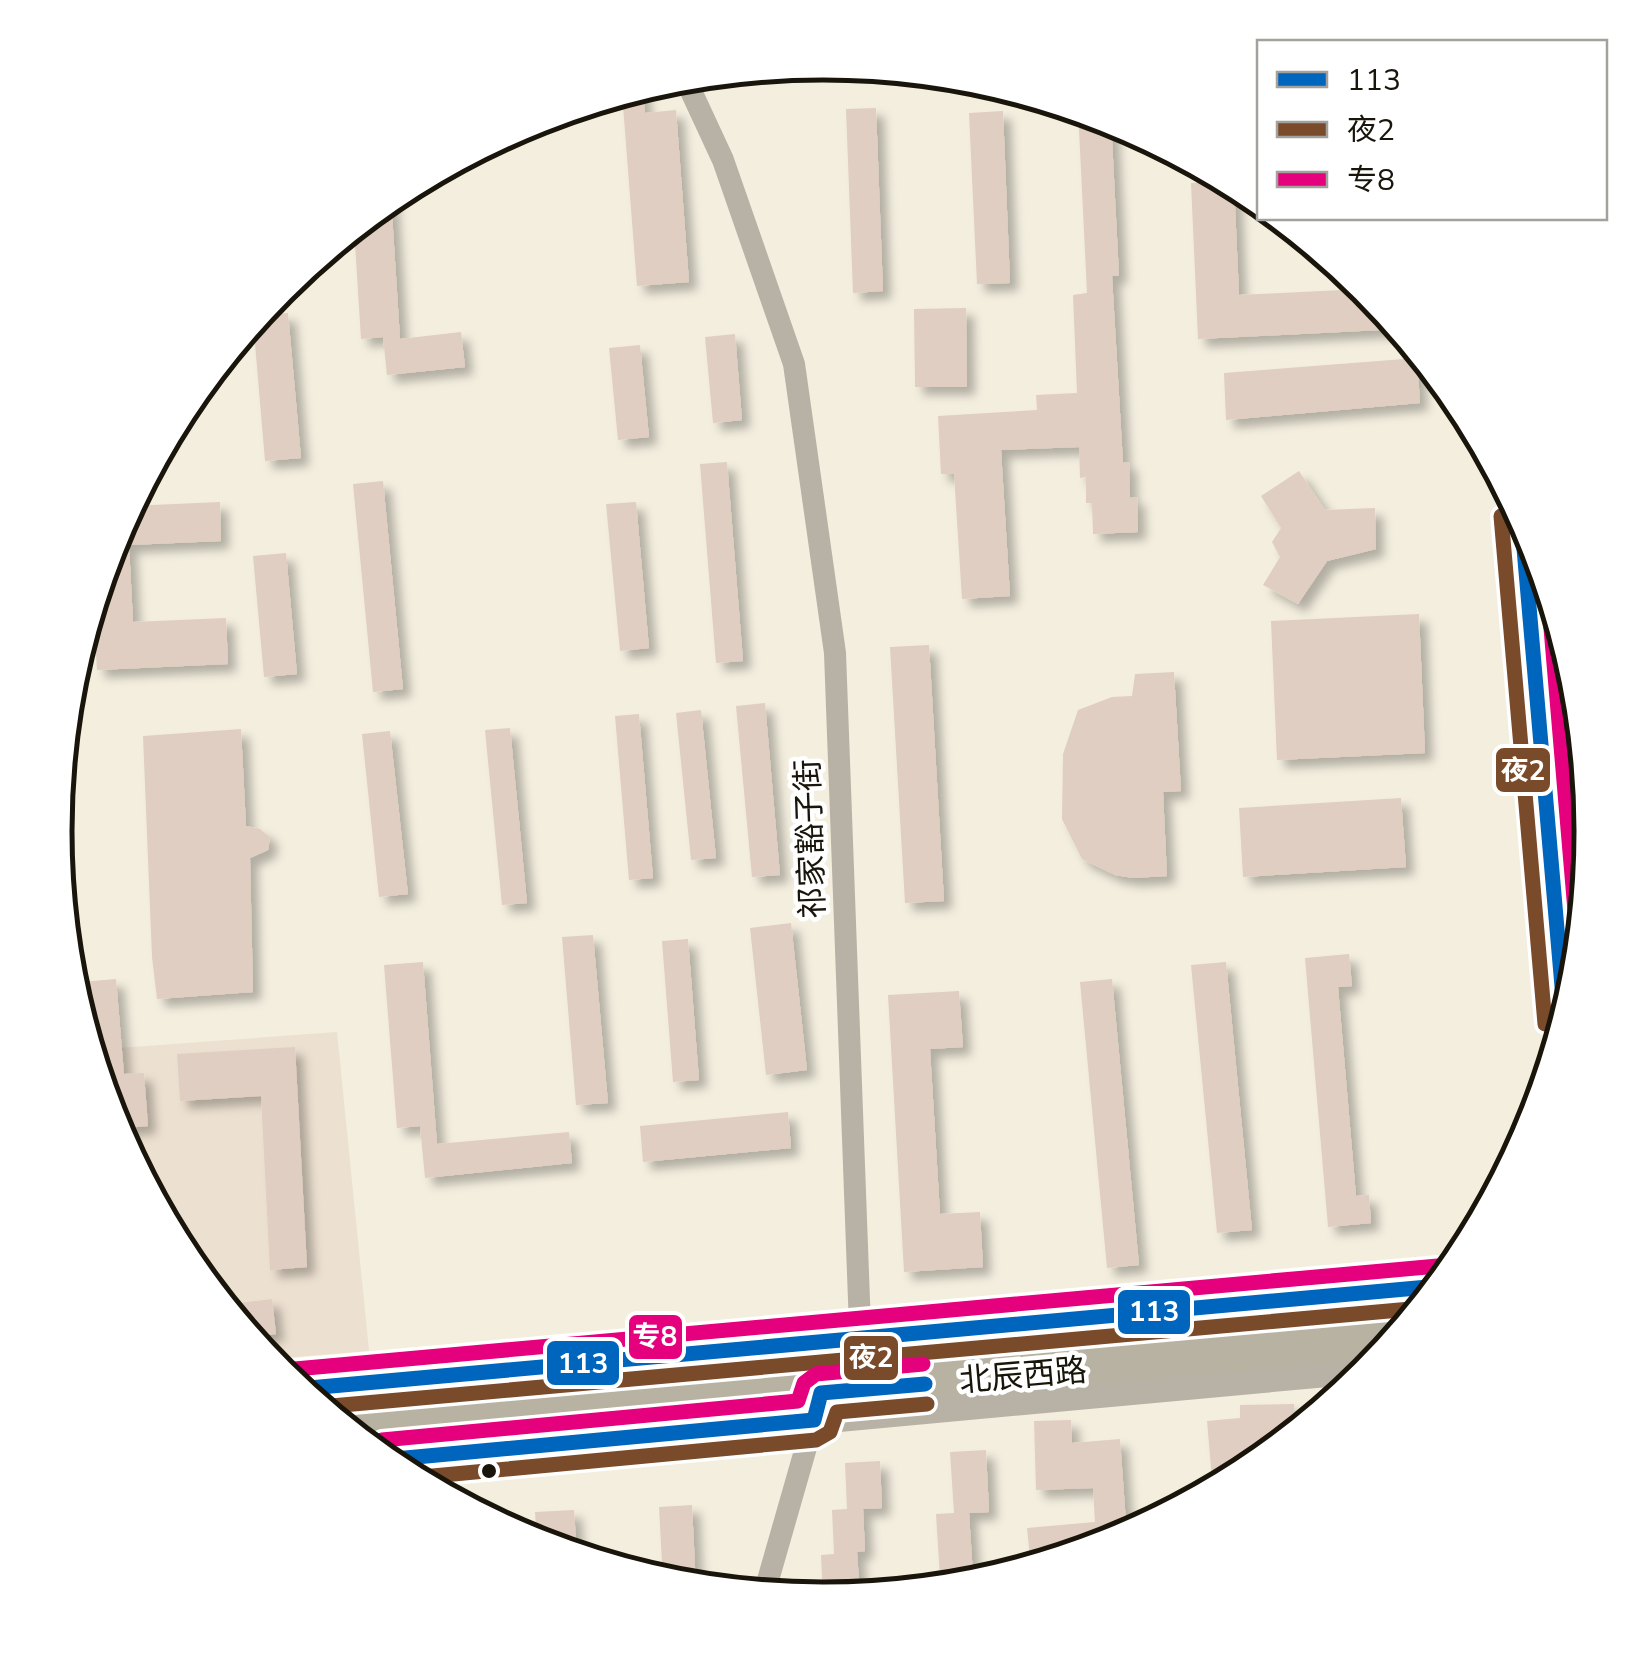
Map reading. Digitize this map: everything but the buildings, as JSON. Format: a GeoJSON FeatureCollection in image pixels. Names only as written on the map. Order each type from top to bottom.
{"type":"FeatureCollection","features":[{"type":"Feature","properties":{"kind":"main road"},"geometry":{"type":"LineString","coordinates":[[1525,566],[1561,973]]}},
{"type":"Feature","properties":{"kind":"main road","name":"北辰西路"},"geometry":{"type":"LineString","coordinates":[[346,1411],[861,1353],[1402,1309]]}},
{"type":"Feature","properties":{"kind":"main road","name":"北辰西路"},"geometry":{"type":"LineString","coordinates":[[376,1434],[818,1406],[1371,1345]]}},
{"type":"Feature","properties":{"kind":"street","name":"祁家豁子街"},"geometry":{"type":"LineString","coordinates":[[691,92],[723,160],[794,364],[835,653],[861,1353]]}},
{"type":"Feature","properties":{"kind":"street","name":"北辰西路"},"geometry":{"type":"LineString","coordinates":[[318,1386],[662,1355],[861,1353],[1419,1288]]}},
{"type":"Feature","properties":{"kind":"street"},"geometry":{"type":"LineString","coordinates":[[768,1580],[818,1406],[861,1353]]}},
{"type":"Feature","properties":{"kind":"street","name":"北辰西路"},"geometry":{"type":"LineString","coordinates":[[409,1457],[818,1406],[1346,1371]]}},
{"type":"Feature","properties":{"kind":"shaded area"},"geometry":{"type":"Polygon","coordinates":[[[337,1032],[369,1351],[288,1357],[259,1326],[199,1248],[173,1206],[130,1118],[105,1049],[337,1032]]]}},
{"type":"Feature","properties":{"kind":"transit line","name":"夜2"},"geometry":{"type":"LineString","coordinates":[[1501,516],[1545,1024]]}},
{"type":"Feature","properties":{"kind":"transit line","name":"113"},"geometry":{"type":"LineString","coordinates":[[1525,566],[1561,973]]}},
{"type":"Feature","properties":{"kind":"transit line","name":"专8"},"geometry":{"type":"LineString","coordinates":[[1553,655],[1573,883]]}},
{"type":"Feature","properties":{"kind":"transit line","name":"专8"},"geometry":{"type":"LineString","coordinates":[[299,1369],[1435,1266]]}},
{"type":"Feature","properties":{"kind":"transit line","name":"113"},"geometry":{"type":"LineString","coordinates":[[319,1387],[1419,1288]]}},
{"type":"Feature","properties":{"kind":"transit line","name":"夜2"},"geometry":{"type":"LineString","coordinates":[[339,1405],[1401,1310]]}},
{"type":"Feature","properties":{"kind":"transit line","name":"专8"},"geometry":{"type":"LineString","coordinates":[[384,1440],[798,1401],[804,1383],[816,1374],[923,1364]]}},
{"type":"Feature","properties":{"kind":"transit line","name":"113"},"geometry":{"type":"LineString","coordinates":[[410,1458],[814,1420],[821,1393],[925,1384]]}},
{"type":"Feature","properties":{"kind":"transit line","name":"夜2"},"geometry":{"type":"LineString","coordinates":[[439,1475],[816,1440],[830,1432],[837,1412],[927,1404]]}}]}
